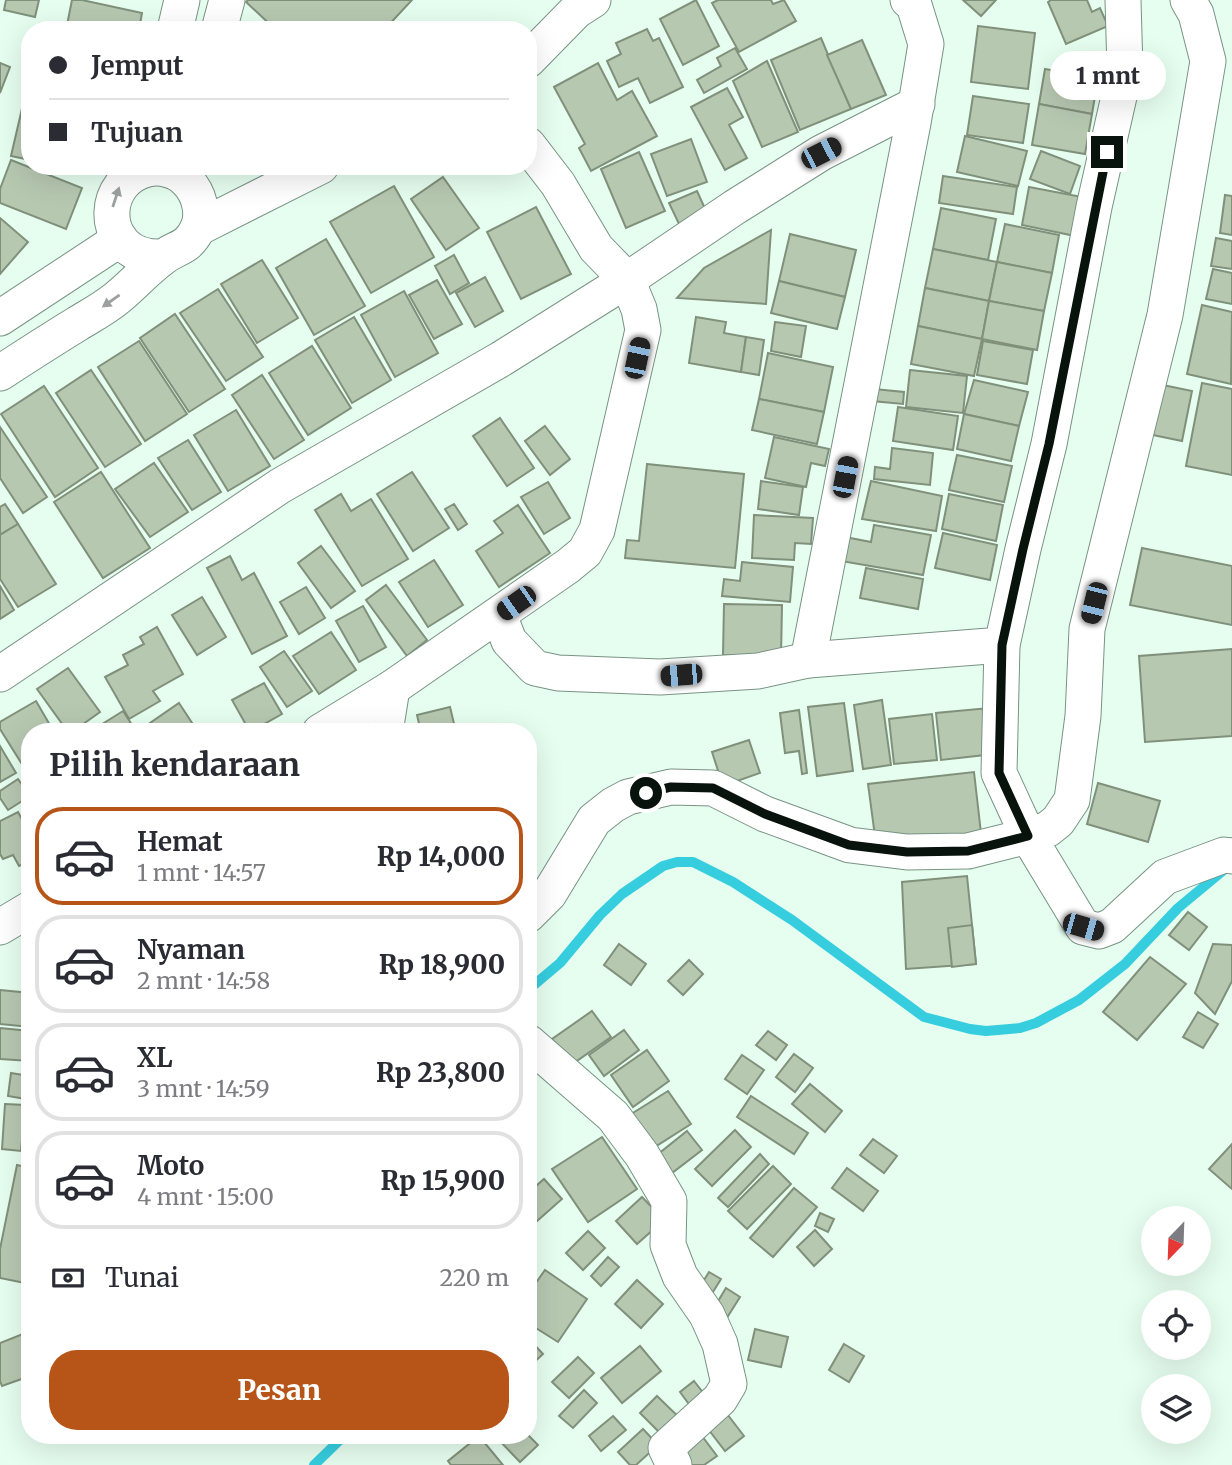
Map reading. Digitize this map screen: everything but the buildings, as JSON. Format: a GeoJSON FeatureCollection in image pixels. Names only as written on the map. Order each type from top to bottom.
{"type":"FeatureCollection","features":[{"type":"Feature","properties":{"kind":"street"},"geometry":{"type":"LineString","coordinates":[[177,21],[182,0]]}},
{"type":"Feature","properties":{"kind":"street"},"geometry":{"type":"LineString","coordinates":[[221,21],[227,0]]}},
{"type":"Feature","properties":{"kind":"street"},"geometry":{"type":"LineString","coordinates":[[537,47],[560,14],[576,11],[593,0]]}},
{"type":"Feature","properties":{"kind":"street"},"geometry":{"type":"LineString","coordinates":[[808,660],[917,104],[926,44],[914,5],[908,0]]}},
{"type":"Feature","properties":{"kind":"street"},"geometry":{"type":"LineString","coordinates":[[1123,0],[1125,70],[1094,207],[1049,444],[1002,645],[999,773],[1028,836],[1083,927],[1099,932],[1112,926],[1165,877],[1228,855]]}},
{"type":"Feature","properties":{"kind":"street"},"geometry":{"type":"LineString","coordinates":[[537,906],[550,894],[594,820],[628,797],[671,787],[713,788],[765,814],[849,845],[907,852],[968,851],[1028,836],[1048,829],[1058,821],[1072,800],[1083,716],[1087,629],[1165,316],[1208,61],[1196,15],[1188,0]]}},
{"type":"Feature","properties":{"kind":"street"},"geometry":{"type":"LineString","coordinates":[[0,674],[280,486],[501,359],[821,153],[917,104]]}},
{"type":"Feature","properties":{"kind":"street"},"geometry":{"type":"LineString","coordinates":[[335,723],[392,688],[569,566],[585,552],[597,530],[643,330],[639,309],[627,280],[596,248],[558,184],[537,157]]}},
{"type":"Feature","properties":{"kind":"street"},"geometry":{"type":"LineString","coordinates":[[132,175],[119,186],[112,203],[112,223],[120,239],[132,250],[147,256],[163,257]]}},
{"type":"Feature","properties":{"kind":"street"},"geometry":{"type":"LineString","coordinates":[[0,373],[116,299],[163,257],[184,247],[198,228],[201,211],[188,175]]}},
{"type":"Feature","properties":{"kind":"street"},"geometry":{"type":"LineString","coordinates":[[198,228],[303,175]]}},
{"type":"Feature","properties":{"kind":"street"},"geometry":{"type":"LineString","coordinates":[[0,318],[120,239]]}},
{"type":"Feature","properties":{"kind":"street"},"geometry":{"type":"LineString","coordinates":[[499,615],[509,642],[535,668],[558,673],[660,677],[758,671],[808,660],[1002,645]]}},
{"type":"Feature","properties":{"kind":"street"},"geometry":{"type":"LineString","coordinates":[[386,723],[392,688]]}},
{"type":"Feature","properties":{"kind":"street"},"geometry":{"type":"LineString","coordinates":[[0,927],[21,914]]}},
{"type":"Feature","properties":{"kind":"street"},"geometry":{"type":"LineString","coordinates":[[537,1050],[612,1116],[642,1155],[669,1201],[668,1245],[680,1276],[707,1315],[720,1344],[729,1384],[720,1399],[666,1448],[674,1465]]}},
{"type":"Feature","properties":{"kind":"waterway"},"geometry":{"type":"LineString","coordinates":[[537,982],[560,963],[600,915],[622,894],[663,866],[677,862],[693,862],[733,882],[792,920],[924,1017],[986,1031],[1020,1028],[1036,1023],[1079,1000],[1125,964],[1178,908],[1225,869]]}},
{"type":"Feature","properties":{"kind":"waterway"},"geometry":{"type":"LineString","coordinates":[[314,1465],[336,1444]]}},
{"type":"Feature","properties":{"kind":"route"},"geometry":{"type":"LineString","coordinates":[[646,793],[671,787],[713,788],[765,814],[849,845],[907,852],[968,851],[1028,836],[999,773],[1002,645],[1049,444],[1107,152]]}}]}
